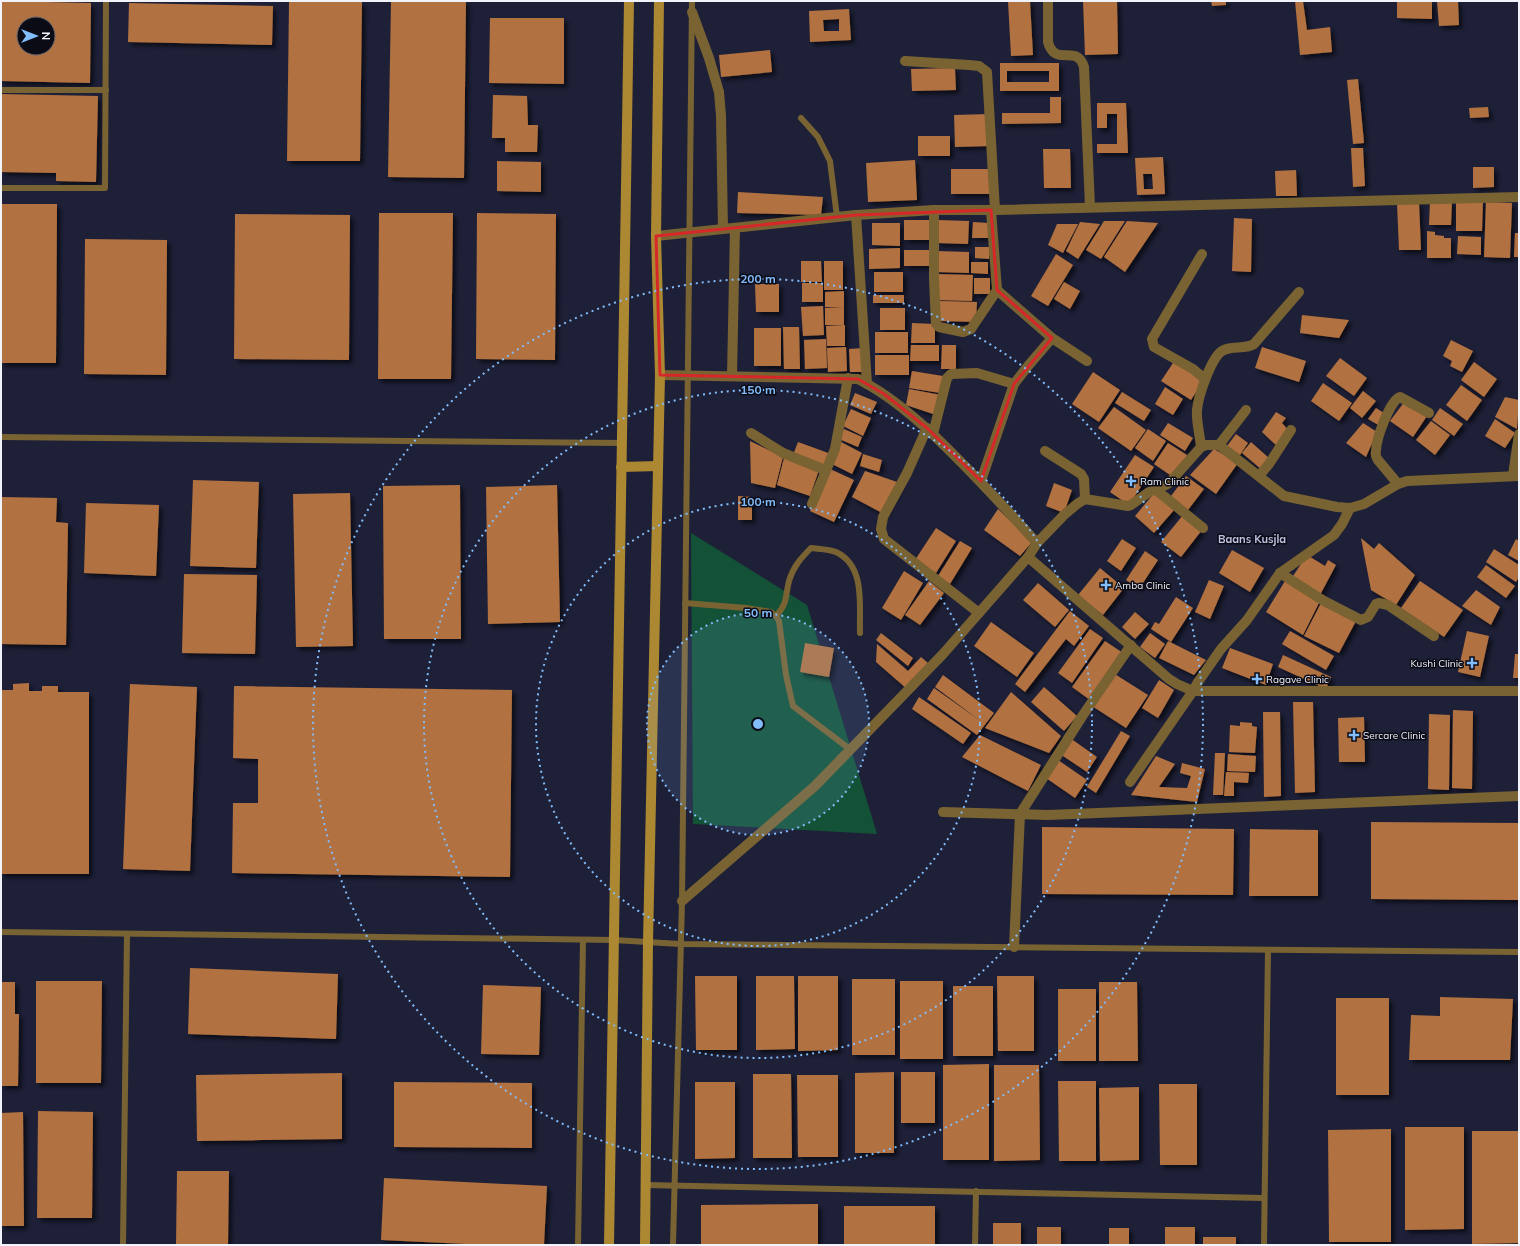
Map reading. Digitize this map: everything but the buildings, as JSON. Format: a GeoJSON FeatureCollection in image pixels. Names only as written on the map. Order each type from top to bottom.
{"type":"FeatureCollection","features":[{"type":"Feature","properties":{"kind":"street"},"geometry":{"type":"LineString","coordinates":[[609,1245],[629,1]]}},
{"type":"Feature","properties":{"kind":"street"},"geometry":{"type":"LineString","coordinates":[[645,1245],[648,942],[660,375],[656,236],[659,1]]}},
{"type":"Feature","properties":{"kind":"street"},"geometry":{"type":"LineString","coordinates":[[1048,1],[1048,42],[1050,48],[1054,53],[1060,56],[1078,56],[1082,59],[1084,67],[1090,207]]}},
{"type":"Feature","properties":{"kind":"street"},"geometry":{"type":"LineString","coordinates":[[692,12],[719,92],[722,116],[723,229]]}},
{"type":"Feature","properties":{"kind":"street"},"geometry":{"type":"LineString","coordinates":[[905,61],[979,66],[987,72],[997,290],[971,329],[963,332],[936,324],[934,279],[934,210]]}},
{"type":"Feature","properties":{"kind":"street"},"geometry":{"type":"LineString","coordinates":[[656,236],[856,215],[934,210],[993,210],[1519,198]]}},
{"type":"Feature","properties":{"kind":"street"},"geometry":{"type":"LineString","coordinates":[[856,215],[867,384]]}},
{"type":"Feature","properties":{"kind":"street"},"geometry":{"type":"LineString","coordinates":[[732,376],[735,228]]}},
{"type":"Feature","properties":{"kind":"street"},"geometry":{"type":"LineString","coordinates":[[1202,254],[1152,339],[1154,347],[1193,369],[1205,379]]}},
{"type":"Feature","properties":{"kind":"street"},"geometry":{"type":"LineString","coordinates":[[997,290],[1052,338],[1087,361]]}},
{"type":"Feature","properties":{"kind":"street"},"geometry":{"type":"LineString","coordinates":[[1201,447],[1197,411],[1205,379],[1220,352],[1254,344],[1299,292]]}},
{"type":"Feature","properties":{"kind":"street"},"geometry":{"type":"LineString","coordinates":[[981,481],[1014,384],[1052,338]]}},
{"type":"Feature","properties":{"kind":"street"},"geometry":{"type":"LineString","coordinates":[[979,613],[884,539],[881,529],[883,517],[930,431],[947,378],[951,374],[977,373],[1014,384]]}},
{"type":"Feature","properties":{"kind":"street"},"geometry":{"type":"LineString","coordinates":[[660,375],[858,379],[884,394],[930,431],[981,481],[1037,543]]}},
{"type":"Feature","properties":{"kind":"street"},"geometry":{"type":"LineString","coordinates":[[812,504],[835,449],[848,378]]}},
{"type":"Feature","properties":{"kind":"street"},"geometry":{"type":"LineString","coordinates":[[1398,484],[1376,456],[1380,434],[1393,402],[1400,397],[1429,413]]}},
{"type":"Feature","properties":{"kind":"street"},"geometry":{"type":"LineString","coordinates":[[1219,445],[1246,410]]}},
{"type":"Feature","properties":{"kind":"street"},"geometry":{"type":"LineString","coordinates":[[1259,476],[1269,464],[1291,430]]}},
{"type":"Feature","properties":{"kind":"street"},"geometry":{"type":"LineString","coordinates":[[751,433],[783,453],[825,470]]}},
{"type":"Feature","properties":{"kind":"street"},"geometry":{"type":"LineString","coordinates":[[682,901],[815,786],[851,750],[943,654],[1028,557],[1037,543],[1077,504],[1085,500],[1128,506],[1135,503],[1149,492],[1170,482],[1201,447],[1206,444],[1219,445],[1284,496],[1337,507],[1350,508],[1364,504],[1398,484],[1407,481],[1516,476],[1519,434]]}},
{"type":"Feature","properties":{"kind":"street"},"geometry":{"type":"LineString","coordinates":[[1045,451],[1081,474],[1084,479],[1085,500]]}},
{"type":"Feature","properties":{"kind":"street"},"geometry":{"type":"LineString","coordinates":[[621,466],[658,466]]}},
{"type":"Feature","properties":{"kind":"street"},"geometry":{"type":"LineString","coordinates":[[1155,489],[1203,528]]}},
{"type":"Feature","properties":{"kind":"street"},"geometry":{"type":"LineString","coordinates":[[1130,782],[1198,682],[1222,649],[1247,620],[1280,572],[1334,535],[1342,524],[1350,508]]}},
{"type":"Feature","properties":{"kind":"street"},"geometry":{"type":"LineString","coordinates":[[1028,557],[1170,679],[1193,691],[1519,691]]}},
{"type":"Feature","properties":{"kind":"street"},"geometry":{"type":"LineString","coordinates":[[1280,572],[1324,601],[1361,620],[1368,617],[1376,604],[1385,604],[1434,636]]}},
{"type":"Feature","properties":{"kind":"street"},"geometry":{"type":"LineString","coordinates":[[1014,947],[1020,814],[1083,715],[1130,645]]}},
{"type":"Feature","properties":{"kind":"street"},"geometry":{"type":"LineString","coordinates":[[943,812],[1048,815],[1519,796]]}},
{"type":"Feature","properties":{"kind":"lane"},"geometry":{"type":"LineString","coordinates":[[1,188],[105,188],[106,1]]}},
{"type":"Feature","properties":{"kind":"lane"},"geometry":{"type":"LineString","coordinates":[[673,1245],[682,901],[692,1]]}},
{"type":"Feature","properties":{"kind":"lane"},"geometry":{"type":"LineString","coordinates":[[1,90],[106,90]]}},
{"type":"Feature","properties":{"kind":"lane"},"geometry":{"type":"LineString","coordinates":[[801,118],[818,137],[830,161],[837,217]]}},
{"type":"Feature","properties":{"kind":"lane"},"geometry":{"type":"LineString","coordinates":[[1,437],[622,443]]}},
{"type":"Feature","properties":{"kind":"lane"},"geometry":{"type":"LineString","coordinates":[[776,616],[784,608],[789,580],[798,560],[811,548],[836,551],[851,563],[858,578],[860,633]]}},
{"type":"Feature","properties":{"kind":"lane"},"geometry":{"type":"LineString","coordinates":[[685,603],[746,608],[771,612],[776,616],[779,621],[786,676],[793,706],[851,750]]}},
{"type":"Feature","properties":{"kind":"lane"},"geometry":{"type":"LineString","coordinates":[[1,932],[614,940],[680,944],[1519,952]]}},
{"type":"Feature","properties":{"kind":"lane"},"geometry":{"type":"LineString","coordinates":[[123,1245],[127,934]]}},
{"type":"Feature","properties":{"kind":"lane"},"geometry":{"type":"LineString","coordinates":[[578,1245],[583,940]]}},
{"type":"Feature","properties":{"kind":"lane"},"geometry":{"type":"LineString","coordinates":[[1264,1245],[1268,950]]}},
{"type":"Feature","properties":{"kind":"lane"},"geometry":{"type":"LineString","coordinates":[[645,1185],[1264,1198]]}},
{"type":"Feature","properties":{"kind":"lane"},"geometry":{"type":"LineString","coordinates":[[975,1245],[976,1191]]}},
{"type":"Feature","properties":{"kind":"highlighted area"},"geometry":{"type":"Polygon","coordinates":[[[991,210],[997,290],[1052,338],[1014,384],[981,481],[927,428],[884,394],[858,379],[660,375],[656,236],[856,215],[991,210]]]}},
{"type":"Feature","properties":{"kind":"green space"},"geometry":{"type":"Polygon","coordinates":[[[691,533],[807,605],[877,834],[693,824],[691,533]]]}},
{"type":"Feature","properties":{"kind":"place","name":"Ram Clinic"},"geometry":{"type":"Point","coordinates":[1131,481]}},
{"type":"Feature","properties":{"kind":"place","name":"Amba Clinic"},"geometry":{"type":"Point","coordinates":[1106,585]}},
{"type":"Feature","properties":{"kind":"place","name":"Kushi Clinic"},"geometry":{"type":"Point","coordinates":[1472,663]}},
{"type":"Feature","properties":{"kind":"place","name":"Ragave Clinic"},"geometry":{"type":"Point","coordinates":[1257,679]}},
{"type":"Feature","properties":{"kind":"place","name":"Sercare Clinic"},"geometry":{"type":"Point","coordinates":[1354,735]}},
{"type":"Feature","properties":{"kind":"district","name":"Baans Kusjla"},"geometry":{"type":"Point","coordinates":[1252,539]}}]}
